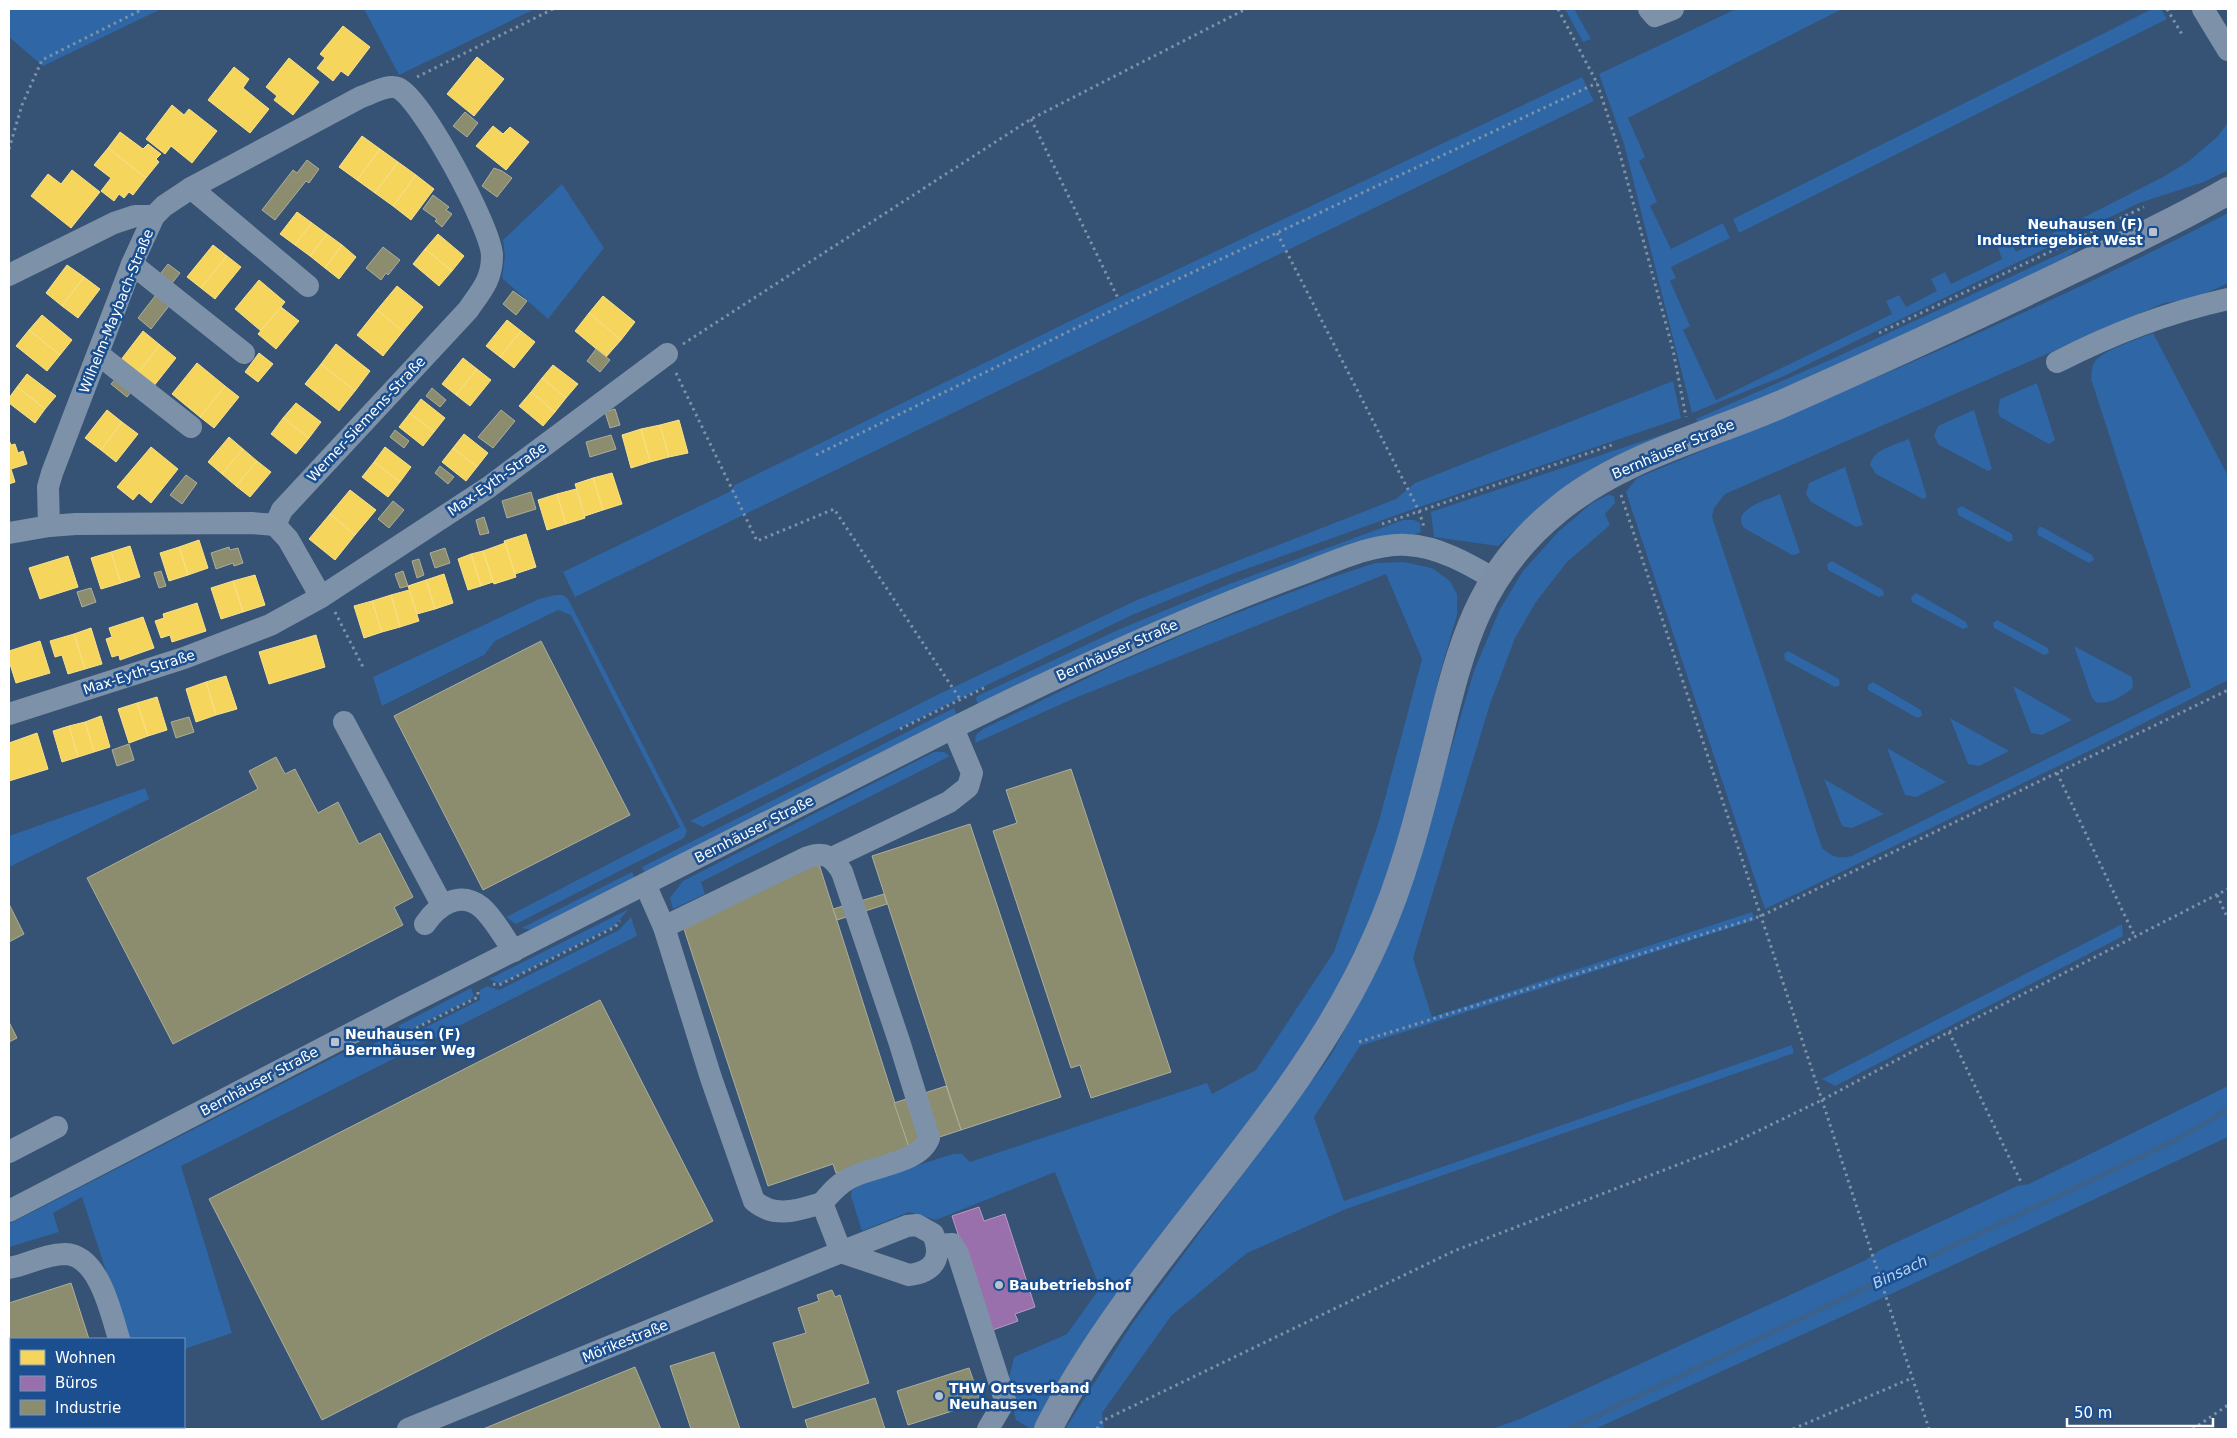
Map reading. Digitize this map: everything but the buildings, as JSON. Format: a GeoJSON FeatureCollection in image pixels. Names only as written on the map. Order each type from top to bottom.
{"type":"FeatureCollection","features":[{"type":"Feature","properties":{"kind":"main road","name":"Bernhäuser Straße"},"geometry":{"type":"LineString","coordinates":[[1494,579],[1511,556],[1541,524],[1572,498],[1613,473],[1752,416],[1940,332],[2152,232],[2228,191]]}},
{"type":"Feature","properties":{"kind":"main road"},"geometry":{"type":"LineString","coordinates":[[1048,1429],[1089,1360],[1126,1305],[1294,1083],[1350,991],[1374,944],[1394,894],[1413,836],[1462,648],[1471,624],[1494,579]]}},
{"type":"Feature","properties":{"kind":"street"},"geometry":{"type":"LineString","coordinates":[[1649,9],[1654,16],[1673,9]]}},
{"type":"Feature","properties":{"kind":"street"},"geometry":{"type":"LineString","coordinates":[[2203,9],[2228,50]]}},
{"type":"Feature","properties":{"kind":"street","name":"Wilhelm-Maybach-Straße"},"geometry":{"type":"LineString","coordinates":[[49,526],[48,488],[52,473],[132,264],[154,216],[164,206],[191,188],[362,97],[386,88],[396,88]]}},
{"type":"Feature","properties":{"kind":"street","name":"Werner-Siemens-Straße"},"geometry":{"type":"LineString","coordinates":[[275,525],[282,510],[468,310],[488,282],[492,256],[489,240],[480,216],[423,114],[407,95],[396,88]]}},
{"type":"Feature","properties":{"kind":"street"},"geometry":{"type":"LineString","coordinates":[[191,188],[308,286]]}},
{"type":"Feature","properties":{"kind":"street"},"geometry":{"type":"LineString","coordinates":[[9,276],[114,223],[135,216],[154,216]]}},
{"type":"Feature","properties":{"kind":"street"},"geometry":{"type":"LineString","coordinates":[[132,264],[244,353]]}},
{"type":"Feature","properties":{"kind":"street"},"geometry":{"type":"LineString","coordinates":[[2057,362],[2137,324],[2159,316],[2228,299]]}},
{"type":"Feature","properties":{"kind":"street"},"geometry":{"type":"LineString","coordinates":[[98,354],[191,427]]}},
{"type":"Feature","properties":{"kind":"street","name":"Max-Eyth-Straße"},"geometry":{"type":"LineString","coordinates":[[9,714],[184,658],[270,624],[322,596],[489,487],[667,354]]}},
{"type":"Feature","properties":{"kind":"street"},"geometry":{"type":"LineString","coordinates":[[9,533],[49,526],[76,524],[252,523],[275,525],[288,539],[322,596]]}},
{"type":"Feature","properties":{"kind":"street","name":"Bernhäuser Straße"},"geometry":{"type":"LineString","coordinates":[[9,1211],[343,1037],[953,728],[1042,684],[1170,627],[1279,583],[1378,548],[1400,545],[1425,547],[1476,568],[1494,579]]}},
{"type":"Feature","properties":{"kind":"street"},"geometry":{"type":"LineString","coordinates":[[344,722],[442,905]]}},
{"type":"Feature","properties":{"kind":"street"},"geometry":{"type":"LineString","coordinates":[[832,858],[949,802],[968,787],[972,773],[953,728]]}},
{"type":"Feature","properties":{"kind":"street"},"geometry":{"type":"LineString","coordinates":[[645,884],[664,926],[711,1078],[754,1201],[769,1211],[778,1212],[790,1212],[822,1203],[832,1191],[848,1178],[916,1154],[927,1144],[929,1138],[908,1068],[848,888],[842,872],[832,858],[818,853],[800,860],[664,926]]}},
{"type":"Feature","properties":{"kind":"street"},"geometry":{"type":"LineString","coordinates":[[424,924],[433,912],[442,905],[454,901],[467,901],[480,907],[514,951]]}},
{"type":"Feature","properties":{"kind":"street"},"geometry":{"type":"LineString","coordinates":[[9,1152],[57,1127]]}},
{"type":"Feature","properties":{"kind":"street"},"geometry":{"type":"LineString","coordinates":[[822,1203],[841,1252],[909,1275],[918,1274],[928,1269],[935,1262],[938,1254],[938,1245],[952,1244],[958,1254],[1005,1400],[988,1429]]}},
{"type":"Feature","properties":{"kind":"street","name":"Mörikestraße"},"geometry":{"type":"LineString","coordinates":[[408,1429],[907,1226],[917,1225],[926,1229],[933,1234],[938,1245]]}},
{"type":"Feature","properties":{"kind":"street"},"geometry":{"type":"LineString","coordinates":[[9,1268],[48,1256],[66,1254],[80,1258],[99,1281],[119,1338]]}},
{"type":"Feature","properties":{"kind":"path"},"geometry":{"type":"LineString","coordinates":[[9,149],[22,105],[42,60],[143,9]]}},
{"type":"Feature","properties":{"kind":"path"},"geometry":{"type":"LineString","coordinates":[[396,88],[552,9]]}},
{"type":"Feature","properties":{"kind":"path"},"geometry":{"type":"LineString","coordinates":[[993,683],[960,698],[834,509],[757,542],[729,488],[667,354],[1031,119],[1246,9]]}},
{"type":"Feature","properties":{"kind":"path"},"geometry":{"type":"LineString","coordinates":[[1558,9],[1597,84],[1618,147],[1673,350],[1691,440]]}},
{"type":"Feature","properties":{"kind":"path"},"geometry":{"type":"LineString","coordinates":[[2167,9],[2182,36]]}},
{"type":"Feature","properties":{"kind":"path"},"geometry":{"type":"LineString","coordinates":[[816,455],[1127,303],[1597,84]]}},
{"type":"Feature","properties":{"kind":"path"},"geometry":{"type":"LineString","coordinates":[[1031,119],[1118,298]]}},
{"type":"Feature","properties":{"kind":"path"},"geometry":{"type":"LineString","coordinates":[[1871,336],[2150,204]]}},
{"type":"Feature","properties":{"kind":"path"},"geometry":{"type":"LineString","coordinates":[[1277,233],[1419,511]]}},
{"type":"Feature","properties":{"kind":"path"},"geometry":{"type":"LineString","coordinates":[[1373,528],[1622,442]]}},
{"type":"Feature","properties":{"kind":"path"},"geometry":{"type":"LineString","coordinates":[[1613,473],[1822,1100],[1928,1429]]}},
{"type":"Feature","properties":{"kind":"path"},"geometry":{"type":"LineString","coordinates":[[322,596],[338,614],[362,667]]}},
{"type":"Feature","properties":{"kind":"path"},"geometry":{"type":"LineString","coordinates":[[1359,1042],[1761,916],[2228,690]]}},
{"type":"Feature","properties":{"kind":"path"},"geometry":{"type":"LineString","coordinates":[[2057,773],[2135,937]]}},
{"type":"Feature","properties":{"kind":"path"},"geometry":{"type":"LineString","coordinates":[[1097,1429],[1102,1420],[1454,1251],[1728,1145],[1822,1100],[1949,1032],[2228,889]]}},
{"type":"Feature","properties":{"kind":"path"},"geometry":{"type":"LineString","coordinates":[[2217,895],[2228,919]]}},
{"type":"Feature","properties":{"kind":"path"},"geometry":{"type":"LineString","coordinates":[[1949,1032],[2022,1184]]}},
{"type":"Feature","properties":{"kind":"path"},"geometry":{"type":"LineString","coordinates":[[1792,1429],[1912,1378]]}},
{"type":"Feature","properties":{"kind":"path"},"geometry":{"type":"LineString","coordinates":[[2193,1429],[2228,1405]]}},
{"type":"Feature","properties":{"kind":"shaded area"},"geometry":{"type":"Polygon","coordinates":[[[9,9],[161,9],[43,66],[9,37],[9,9]]]}},
{"type":"Feature","properties":{"kind":"shaded area"},"geometry":{"type":"Polygon","coordinates":[[[364,9],[535,9],[399,75],[364,9]]]}},
{"type":"Feature","properties":{"kind":"shaded area"},"geometry":{"type":"Polygon","coordinates":[[[1565,9],[1574,9],[1591,39],[1583,42],[1565,9]]]}},
{"type":"Feature","properties":{"kind":"shaded area"},"geometry":{"type":"Polygon","coordinates":[[[1736,9],[1842,9],[1628,118],[1645,157],[1639,161],[1657,202],[1650,206],[1671,249],[1723,223],[1730,238],[1671,267],[1676,278],[1670,281],[1690,326],[1683,330],[1716,400],[1892,314],[1886,301],[1899,295],[1906,307],[1937,291],[1931,279],[1945,272],[1951,284],[2002,259],[1997,245],[2009,239],[2016,252],[2163,177],[2189,161],[2217,137],[2227,124],[2228,104],[2228,170],[2204,182],[2139,203],[1784,376],[1692,413],[1624,144],[1599,74],[1736,9]]]}},
{"type":"Feature","properties":{"kind":"shaded area"},"geometry":{"type":"Polygon","coordinates":[[[2152,9],[2161,9],[2167,19],[1739,233],[1733,219],[2152,9]]]}},
{"type":"Feature","properties":{"kind":"shaded area"},"geometry":{"type":"Polygon","coordinates":[[[1582,77],[1594,101],[575,597],[563,572],[729,492],[735,485],[1109,302],[1582,77]]]}},
{"type":"Feature","properties":{"kind":"shaded area"},"geometry":{"type":"Polygon","coordinates":[[[562,184],[604,248],[548,319],[502,278],[505,256],[503,240],[562,184]]]}},
{"type":"Feature","properties":{"kind":"shaded area"},"geometry":{"type":"Polygon","coordinates":[[[2228,213],[2228,283],[2197,296],[2164,303],[1725,494],[1714,508],[1712,517],[1822,848],[1832,855],[1843,857],[1852,856],[2191,687],[2091,379],[2092,367],[2096,360],[2115,348],[2153,333],[2228,476],[2228,680],[2091,750],[1765,909],[1626,492],[1637,478],[1862,384],[2010,319],[2156,250],[2228,213]]]}},
{"type":"Feature","properties":{"kind":"shaded area"},"geometry":{"type":"Polygon","coordinates":[[[2086,242],[2064,259],[1858,359],[1699,424],[1696,419],[1834,358],[2086,242]]]}},
{"type":"Feature","properties":{"kind":"shaded area"},"geometry":{"type":"Polygon","coordinates":[[[1673,381],[1681,418],[1408,511],[1232,574],[1132,615],[946,705],[703,827],[690,821],[935,696],[1137,600],[1396,499],[1415,483],[1673,381]]]}},
{"type":"Feature","properties":{"kind":"shaded area"},"geometry":{"type":"Polygon","coordinates":[[[2037,383],[2055,440],[2049,444],[2000,417],[1998,411],[2000,399],[2037,383]]]}},
{"type":"Feature","properties":{"kind":"shaded area"},"geometry":{"type":"Polygon","coordinates":[[[1974,410],[1992,469],[1988,471],[1939,445],[1934,436],[1938,426],[1974,410]]]}},
{"type":"Feature","properties":{"kind":"shaded area"},"geometry":{"type":"Polygon","coordinates":[[[1676,430],[1678,439],[1525,521],[1498,546],[1434,537],[1431,512],[1676,430]]]}},
{"type":"Feature","properties":{"kind":"shaded area"},"geometry":{"type":"Polygon","coordinates":[[[1909,439],[1927,497],[1923,499],[1876,474],[1870,465],[1875,455],[1880,451],[1909,439]]]}},
{"type":"Feature","properties":{"kind":"shaded area"},"geometry":{"type":"Polygon","coordinates":[[[1845,467],[1863,525],[1856,527],[1811,502],[1806,494],[1809,483],[1845,467]]]}},
{"type":"Feature","properties":{"kind":"shaded area"},"geometry":{"type":"Polygon","coordinates":[[[1780,494],[1800,552],[1798,554],[1792,555],[1744,528],[1741,521],[1746,510],[1780,494]]]}},
{"type":"Feature","properties":{"kind":"shaded area"},"geometry":{"type":"Polygon","coordinates":[[[1608,495],[1614,496],[1615,503],[1605,514],[1610,525],[1567,562],[1536,602],[1515,638],[1490,704],[1413,958],[1432,1017],[1752,912],[1755,920],[1360,1046],[1314,1117],[1344,1201],[1792,1045],[1794,1053],[1346,1209],[1247,1253],[1171,1316],[1102,1413],[1104,1429],[1065,1429],[1132,1324],[1331,1055],[1375,974],[1408,894],[1474,671],[1500,609],[1523,571],[1558,532],[1592,503],[1608,495]]]}},
{"type":"Feature","properties":{"kind":"shaded area"},"geometry":{"type":"Polygon","coordinates":[[[1962,506],[2012,534],[2013,540],[2009,542],[1958,515],[1957,509],[1962,506]]]}},
{"type":"Feature","properties":{"kind":"shaded area"},"geometry":{"type":"Polygon","coordinates":[[[1403,520],[1414,520],[1420,523],[1421,532],[978,704],[977,696],[1120,629],[1224,586],[1403,520]]]}},
{"type":"Feature","properties":{"kind":"shaded area"},"geometry":{"type":"Polygon","coordinates":[[[2039,527],[2092,555],[2094,560],[2089,563],[2038,535],[2039,527]]]}},
{"type":"Feature","properties":{"kind":"shaded area"},"geometry":{"type":"Polygon","coordinates":[[[1832,561],[1883,590],[1884,595],[1879,597],[1828,570],[1827,564],[1832,561]]]}},
{"type":"Feature","properties":{"kind":"shaded area"},"geometry":{"type":"Polygon","coordinates":[[[1404,562],[1432,568],[1450,581],[1457,594],[1457,615],[1439,677],[1406,829],[1342,988],[1037,1429],[1031,1429],[1016,1420],[1007,1387],[1014,1357],[1067,1334],[1100,1288],[1055,1172],[936,1220],[909,1212],[862,1231],[851,1196],[852,1189],[856,1185],[953,1154],[962,1154],[970,1162],[1207,1083],[1212,1094],[1256,1070],[1334,952],[1379,821],[1422,659],[1386,574],[1075,698],[975,743],[976,735],[983,729],[1112,666],[1203,626],[1318,582],[1375,563],[1404,562]]]}},
{"type":"Feature","properties":{"kind":"shaded area"},"geometry":{"type":"Polygon","coordinates":[[[1916,593],[1966,622],[1968,627],[1963,629],[1912,602],[1911,597],[1916,593]]]}},
{"type":"Feature","properties":{"kind":"shaded area"},"geometry":{"type":"Polygon","coordinates":[[[563,595],[568,599],[687,831],[684,838],[516,924],[506,917],[680,827],[571,615],[558,610],[495,641],[484,655],[382,706],[373,677],[539,599],[563,595]]]}},
{"type":"Feature","properties":{"kind":"shaded area"},"geometry":{"type":"Polygon","coordinates":[[[1997,620],[2048,648],[2049,653],[2044,655],[1994,628],[1993,623],[1997,620]]]}},
{"type":"Feature","properties":{"kind":"shaded area"},"geometry":{"type":"Polygon","coordinates":[[[2074,646],[2132,677],[2133,687],[2116,699],[2100,703],[2096,702],[2092,698],[2074,646]]]}},
{"type":"Feature","properties":{"kind":"shaded area"},"geometry":{"type":"Polygon","coordinates":[[[1788,651],[1839,679],[1840,685],[1835,687],[1785,660],[1784,654],[1788,651]]]}},
{"type":"Feature","properties":{"kind":"shaded area"},"geometry":{"type":"Polygon","coordinates":[[[1873,682],[1921,710],[1922,716],[1917,718],[1868,690],[1868,685],[1873,682]]]}},
{"type":"Feature","properties":{"kind":"shaded area"},"geometry":{"type":"Polygon","coordinates":[[[2013,686],[2072,720],[2042,735],[2031,733],[2013,686]]]}},
{"type":"Feature","properties":{"kind":"shaded area"},"geometry":{"type":"Polygon","coordinates":[[[954,708],[957,715],[647,877],[642,867],[954,708]]]}},
{"type":"Feature","properties":{"kind":"shaded area"},"geometry":{"type":"Polygon","coordinates":[[[1950,718],[2009,751],[1979,766],[1968,764],[1950,718]]]}},
{"type":"Feature","properties":{"kind":"shaded area"},"geometry":{"type":"Polygon","coordinates":[[[1887,748],[1946,782],[1916,797],[1905,795],[1887,748]]]}},
{"type":"Feature","properties":{"kind":"shaded area"},"geometry":{"type":"Polygon","coordinates":[[[934,752],[944,752],[950,756],[701,882],[705,894],[673,909],[670,898],[683,881],[934,752]]]}},
{"type":"Feature","properties":{"kind":"shaded area"},"geometry":{"type":"Polygon","coordinates":[[[1824,779],[1884,814],[1852,828],[1842,826],[1824,779]]]}},
{"type":"Feature","properties":{"kind":"shaded area"},"geometry":{"type":"Polygon","coordinates":[[[145,788],[149,799],[9,867],[9,836],[145,788]]]}},
{"type":"Feature","properties":{"kind":"shaded area"},"geometry":{"type":"Polygon","coordinates":[[[632,872],[637,883],[531,930],[522,928],[632,872]]]}},
{"type":"Feature","properties":{"kind":"shaded area"},"geometry":{"type":"Polygon","coordinates":[[[629,909],[614,926],[500,984],[489,979],[629,909]]]}},
{"type":"Feature","properties":{"kind":"shaded area"},"geometry":{"type":"Polygon","coordinates":[[[631,917],[637,936],[181,1166],[232,1333],[185,1349],[185,1338],[128,1338],[82,1197],[53,1213],[59,1232],[9,1247],[9,1224],[354,1047],[357,1052],[394,1034],[404,1038],[480,1000],[480,990],[487,986],[499,990],[619,930],[631,917]]]}},
{"type":"Feature","properties":{"kind":"shaded area"},"geometry":{"type":"Polygon","coordinates":[[[2122,924],[2123,936],[1835,1086],[1822,1079],[2122,924]]]}},
{"type":"Feature","properties":{"kind":"shaded area"},"geometry":{"type":"Polygon","coordinates":[[[471,988],[474,995],[473,998],[404,1033],[398,1026],[471,988]]]}},
{"type":"Feature","properties":{"kind":"shaded area"},"geometry":{"type":"Polygon","coordinates":[[[2228,1086],[2228,1137],[1595,1429],[1492,1429],[1520,1419],[1866,1260],[1880,1250],[2017,1186],[2029,1184],[2228,1086]]]}},
{"type":"Feature","properties":{"kind":"waterway","name":"Binsach"},"geometry":{"type":"LineString","coordinates":[[1569,1429],[2178,1139],[2228,1109]]}},
{"type":"Feature","properties":{"kind":"place","name":"Neuhausen (F) Industriegebiet West"},"geometry":{"type":"Point","coordinates":[2153,232]}},
{"type":"Feature","properties":{"kind":"place","name":"Neuhausen (F) Bernhäuser Weg"},"geometry":{"type":"Point","coordinates":[335,1042]}},
{"type":"Feature","properties":{"kind":"place","name":"Baubetriebshof"},"geometry":{"type":"Point","coordinates":[999,1285]}},
{"type":"Feature","properties":{"kind":"place","name":"THW Ortsverband Neuhausen"},"geometry":{"type":"Point","coordinates":[939,1396]}}]}
